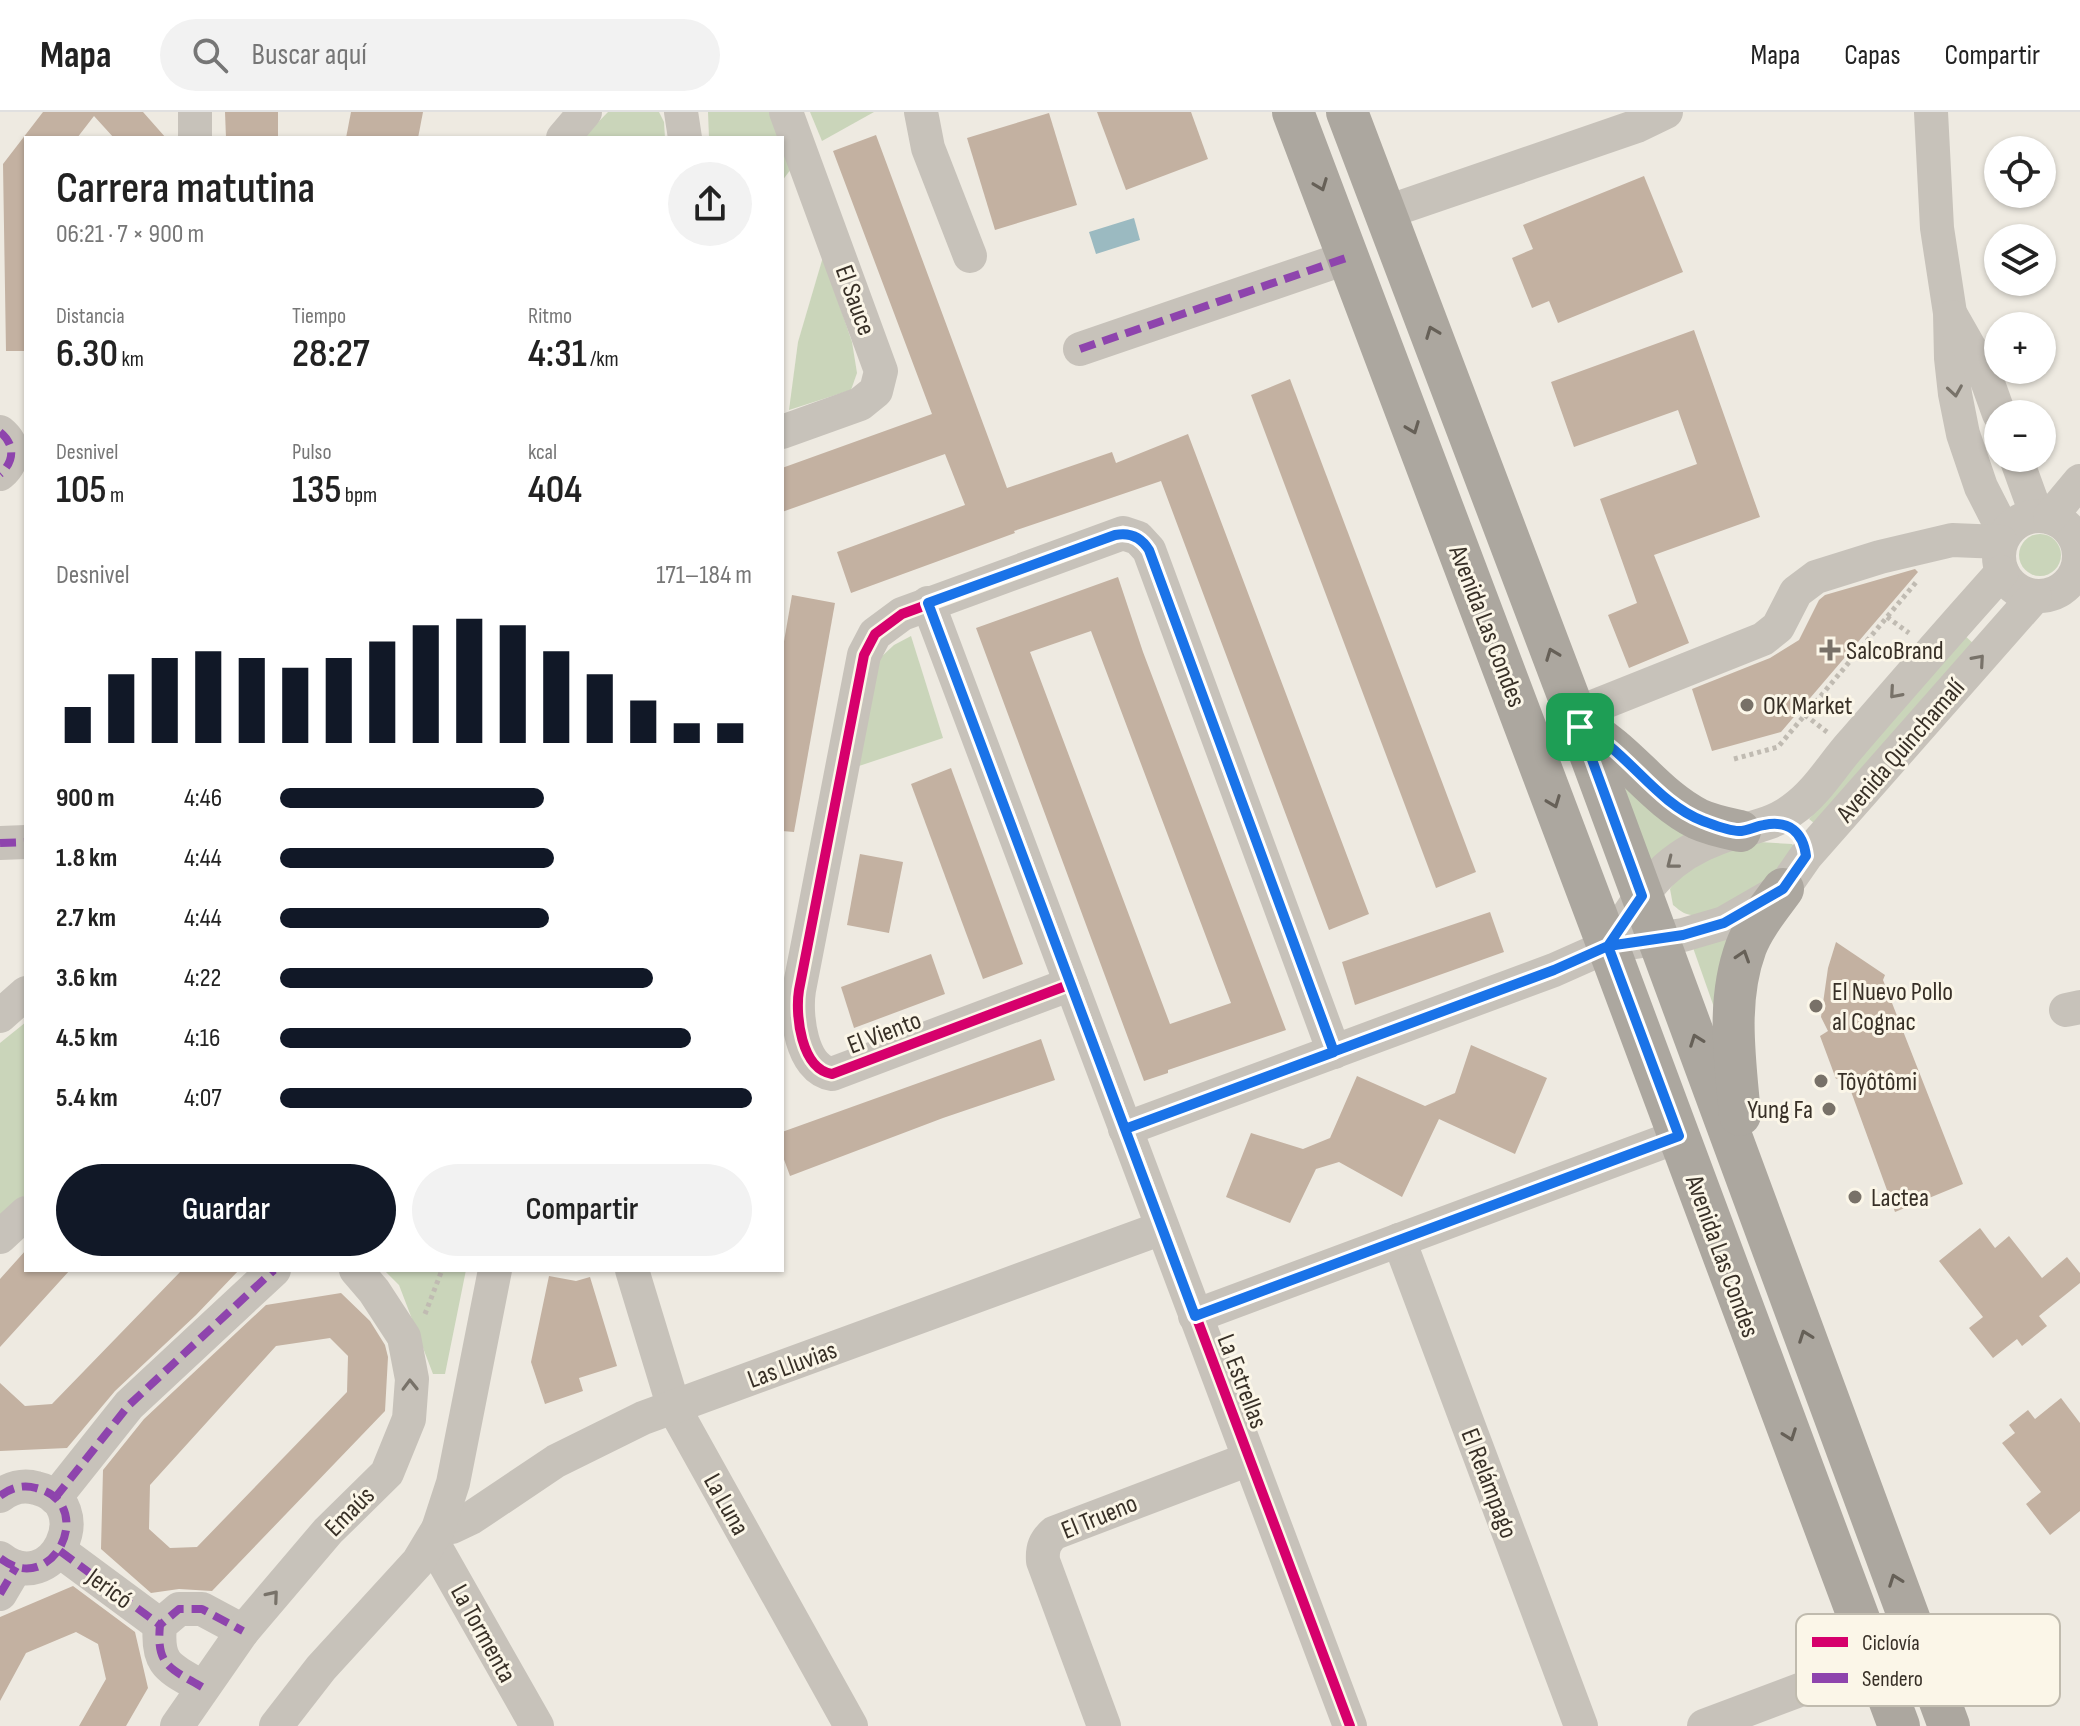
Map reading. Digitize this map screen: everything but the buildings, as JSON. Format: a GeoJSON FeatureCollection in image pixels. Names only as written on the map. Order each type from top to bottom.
{"type":"FeatureCollection","features":[{"type":"Feature","properties":{"kind":"main road","name":"Avenida Las Condes"},"geometry":{"type":"LineString","coordinates":[[1293,112],[1856,1614]]}},
{"type":"Feature","properties":{"kind":"main road","name":"Avenida Las Condes"},"geometry":{"type":"LineString","coordinates":[[1347,112],[1577,720],[1908,1614]]}},
{"type":"Feature","properties":{"kind":"main road"},"geometry":{"type":"LineString","coordinates":[[1577,720],[1622,755],[1683,810],[1700,820],[1752,828]]}},
{"type":"Feature","properties":{"kind":"main road"},"geometry":{"type":"LineString","coordinates":[[1745,1172],[1733,1039],[1736,986],[1747,944],[1794,872]]}},
{"type":"Feature","properties":{"kind":"main road","name":"Avenida Las Condes"},"geometry":{"type":"LineString","coordinates":[[1891,1706],[1899,1726]]}},
{"type":"Feature","properties":{"kind":"main road","name":"Avenida Las Condes"},"geometry":{"type":"LineString","coordinates":[[1942,1706],[1949,1726]]}},
{"type":"Feature","properties":{"kind":"street"},"geometry":{"type":"LineString","coordinates":[[195,112],[195,136]]}},
{"type":"Feature","properties":{"kind":"street"},"geometry":{"type":"LineString","coordinates":[[565,136],[585,112]]}},
{"type":"Feature","properties":{"kind":"street"},"geometry":{"type":"LineString","coordinates":[[681,112],[685,136]]}},
{"type":"Feature","properties":{"kind":"street","name":"El Sauce"},"geometry":{"type":"LineString","coordinates":[[784,431],[860,404],[876,391],[881,371],[786,112]]}},
{"type":"Feature","properties":{"kind":"street"},"geometry":{"type":"LineString","coordinates":[[921,112],[928,148],[970,256]]}},
{"type":"Feature","properties":{"kind":"street"},"geometry":{"type":"LineString","coordinates":[[1387,212],[1637,126],[1666,112]]}},
{"type":"Feature","properties":{"kind":"street"},"geometry":{"type":"LineString","coordinates":[[1931,112],[1937,228],[1963,434],[2003,549],[2010,584],[2022,592],[2035,596],[2050,595],[2072,579],[2067,539],[2080,481]]}},
{"type":"Feature","properties":{"kind":"street"},"geometry":{"type":"LineString","coordinates":[[1080,349],[1349,257]]}},
{"type":"Feature","properties":{"kind":"street"},"geometry":{"type":"LineString","coordinates":[[1950,313],[1985,375],[1994,400]]}},
{"type":"Feature","properties":{"kind":"street"},"geometry":{"type":"LineString","coordinates":[[2025,472],[2067,539]]}},
{"type":"Feature","properties":{"kind":"street"},"geometry":{"type":"LineString","coordinates":[[2003,549],[2013,524],[2025,518],[2067,539]]}},
{"type":"Feature","properties":{"kind":"street"},"geometry":{"type":"LineString","coordinates":[[928,603],[1123,533],[1138,538],[1149,550],[1334,1052]]}},
{"type":"Feature","properties":{"kind":"street"},"geometry":{"type":"LineString","coordinates":[[1577,720],[1763,639],[1778,627],[1796,592],[1816,577],[1880,557],[1952,540],[2003,549]]}},
{"type":"Feature","properties":{"kind":"street","name":"Avenida Quinchamalí"},"geometry":{"type":"LineString","coordinates":[[1608,946],[1653,879],[1678,857],[1696,847],[1792,811],[1813,792],[2003,549]]}},
{"type":"Feature","properties":{"kind":"street","name":"Avenida Quinchamalí"},"geometry":{"type":"LineString","coordinates":[[1608,946],[1657,939],[1724,923],[1794,872],[2035,596]]}},
{"type":"Feature","properties":{"kind":"street","name":"El Viento"},"geometry":{"type":"LineString","coordinates":[[928,603],[892,619],[875,634],[864,655],[799,990],[797,1021],[813,1064],[823,1073],[839,1072],[1071,984]]}},
{"type":"Feature","properties":{"kind":"street","name":"La Estrellas"},"geometry":{"type":"LineString","coordinates":[[928,603],[1350,1726]]}},
{"type":"Feature","properties":{"kind":"street"},"geometry":{"type":"LineString","coordinates":[[1752,828],[1781,824],[1795,830],[1804,842],[1794,872]]}},
{"type":"Feature","properties":{"kind":"street"},"geometry":{"type":"LineString","coordinates":[[0,843],[24,842]]}},
{"type":"Feature","properties":{"kind":"street"},"geometry":{"type":"LineString","coordinates":[[1125,1129],[1554,970],[1608,946]]}},
{"type":"Feature","properties":{"kind":"street"},"geometry":{"type":"LineString","coordinates":[[0,1016],[24,995]]}},
{"type":"Feature","properties":{"kind":"street"},"geometry":{"type":"LineString","coordinates":[[1195,1316],[1679,1136]]}},
{"type":"Feature","properties":{"kind":"street"},"geometry":{"type":"LineString","coordinates":[[0,1237],[24,1215]]}},
{"type":"Feature","properties":{"kind":"street","name":"Las Lluvias"},"geometry":{"type":"LineString","coordinates":[[435,1535],[471,1518],[518,1485],[592,1442],[643,1418],[1162,1228]]}},
{"type":"Feature","properties":{"kind":"street","name":"El Relámpago"},"geometry":{"type":"LineString","coordinates":[[1399,1240],[1581,1726]]}},
{"type":"Feature","properties":{"kind":"street"},"geometry":{"type":"LineString","coordinates":[[55,1498],[129,1405],[272,1272]]}},
{"type":"Feature","properties":{"kind":"street","name":"Emaús"},"geometry":{"type":"LineString","coordinates":[[177,1726],[243,1631],[328,1531],[387,1473],[409,1419],[412,1379],[404,1337],[358,1272]]}},
{"type":"Feature","properties":{"kind":"street"},"geometry":{"type":"LineString","coordinates":[[276,1726],[321,1668],[402,1582],[435,1535],[453,1483],[495,1272]]}},
{"type":"Feature","properties":{"kind":"street","name":"La Luna"},"geometry":{"type":"LineString","coordinates":[[633,1272],[674,1408],[851,1726]]}},
{"type":"Feature","properties":{"kind":"street","name":"El Trueno"},"geometry":{"type":"LineString","coordinates":[[1104,1726],[1043,1561],[1047,1538],[1249,1459]]}},
{"type":"Feature","properties":{"kind":"street"},"geometry":{"type":"LineString","coordinates":[[0,1496],[17,1487],[31,1486],[44,1490],[55,1498],[67,1524],[60,1551],[40,1565],[5,1573]]}},
{"type":"Feature","properties":{"kind":"street","name":"La Tormenta"},"geometry":{"type":"LineString","coordinates":[[435,1535],[537,1726]]}},
{"type":"Feature","properties":{"kind":"street","name":"Jericó"},"geometry":{"type":"LineString","coordinates":[[60,1551],[160,1625]]}},
{"type":"Feature","properties":{"kind":"street","name":"Jericó"},"geometry":{"type":"LineString","coordinates":[[202,1687],[165,1666],[158,1646],[160,1625],[179,1609],[202,1609],[243,1631]]}},
{"type":"Feature","properties":{"kind":"street"},"geometry":{"type":"LineString","coordinates":[[1704,1726],[1796,1691]]}},
{"type":"Feature","properties":{"kind":"path"},"geometry":{"type":"LineString","coordinates":[[1734,759],[1778,747],[1952,540]]}},
{"type":"Feature","properties":{"kind":"green space"},"geometry":{"type":"Polygon","coordinates":[[[608,112],[659,112],[664,122],[665,136],[585,136],[608,112]]]}},
{"type":"Feature","properties":{"kind":"green space"},"geometry":{"type":"Polygon","coordinates":[[[708,112],[771,112],[781,136],[709,136],[708,112]]]}},
{"type":"Feature","properties":{"kind":"green space"},"geometry":{"type":"Polygon","coordinates":[[[810,112],[874,112],[822,141],[810,112]]]}},
{"type":"Feature","properties":{"kind":"green space"},"geometry":{"type":"Polygon","coordinates":[[[784,142],[794,165],[784,178],[784,142]]]}},
{"type":"Feature","properties":{"kind":"green space"},"geometry":{"type":"Polygon","coordinates":[[[823,257],[852,342],[857,373],[851,390],[789,410],[798,342],[823,257]]]}},
{"type":"Feature","properties":{"kind":"green space"},"geometry":{"type":"Polygon","coordinates":[[[2040,534],[2055,540],[2061,555],[2055,570],[2040,576],[2025,570],[2019,555],[2025,540],[2040,534]]]}},
{"type":"Feature","properties":{"kind":"green space"},"geometry":{"type":"Polygon","coordinates":[[[1963,634],[1975,645],[1820,828],[1809,819],[1963,634]]]}},
{"type":"Feature","properties":{"kind":"green space"},"geometry":{"type":"Polygon","coordinates":[[[911,636],[943,738],[859,766],[879,659],[894,645],[911,636]]]}},
{"type":"Feature","properties":{"kind":"green space"},"geometry":{"type":"Polygon","coordinates":[[[1617,765],[1700,830],[1650,864],[1617,765]]]}},
{"type":"Feature","properties":{"kind":"green space"},"geometry":{"type":"Polygon","coordinates":[[[1759,842],[1792,844],[1797,849],[1762,883],[1729,905],[1697,915],[1684,913],[1673,905],[1670,889],[1688,870],[1722,853],[1759,842]]]}},
{"type":"Feature","properties":{"kind":"green space"},"geometry":{"type":"Polygon","coordinates":[[[1742,933],[1721,1027],[1691,942],[1742,933]]]}},
{"type":"Feature","properties":{"kind":"green space"},"geometry":{"type":"Polygon","coordinates":[[[24,1024],[24,1196],[0,1220],[0,1043],[24,1024]]]}},
{"type":"Feature","properties":{"kind":"green space"},"geometry":{"type":"Polygon","coordinates":[[[386,1272],[466,1272],[445,1374],[433,1374],[399,1285],[386,1272]]]}},
{"type":"Feature","properties":{"kind":"water"},"geometry":{"type":"Polygon","coordinates":[[[1134,218],[1140,240],[1096,254],[1089,232],[1134,218]]]}},
{"type":"Feature","properties":{"kind":"marked path"},"geometry":{"type":"LineString","coordinates":[[1080,349],[1349,257]]}},
{"type":"Feature","properties":{"kind":"marked path"},"geometry":{"type":"LineString","coordinates":[[0,432],[11,447],[11,458],[0,474]]}},
{"type":"Feature","properties":{"kind":"marked path"},"geometry":{"type":"LineString","coordinates":[[0,843],[24,842]]}},
{"type":"Feature","properties":{"kind":"marked path"},"geometry":{"type":"LineString","coordinates":[[55,1498],[129,1405],[272,1272]]}},
{"type":"Feature","properties":{"kind":"marked path"},"geometry":{"type":"LineString","coordinates":[[0,1496],[26,1486],[55,1497],[64,1511],[66,1528],[62,1544],[51,1558],[37,1567],[19,1568],[0,1558]]}},
{"type":"Feature","properties":{"kind":"marked path"},"geometry":{"type":"LineString","coordinates":[[60,1551],[160,1625]]}},
{"type":"Feature","properties":{"kind":"marked path"},"geometry":{"type":"LineString","coordinates":[[0,1594],[16,1567]]}},
{"type":"Feature","properties":{"kind":"marked path"},"geometry":{"type":"LineString","coordinates":[[202,1687],[174,1670],[163,1658],[160,1625],[179,1609],[202,1609],[243,1631]]}},
{"type":"Feature","properties":{"kind":"cycle path"},"geometry":{"type":"LineString","coordinates":[[1071,984],[832,1074],[813,1062],[802,1040],[799,990],[864,655],[875,634],[902,614],[1123,533],[1138,538],[1149,550],[1334,1052]]}},
{"type":"Feature","properties":{"kind":"cycle path"},"geometry":{"type":"LineString","coordinates":[[928,603],[1350,1726]]}},
{"type":"Feature","properties":{"kind":"place","name":"SalcoBrand"},"geometry":{"type":"Point","coordinates":[1830,650]}},
{"type":"Feature","properties":{"kind":"place","name":"OK Market"},"geometry":{"type":"Point","coordinates":[1747,705]}},
{"type":"Feature","properties":{"kind":"place","name":"El Nuevo Pollo al Cognac"},"geometry":{"type":"Point","coordinates":[1816,1006]}},
{"type":"Feature","properties":{"kind":"place","name":"Tôyôtômi"},"geometry":{"type":"Point","coordinates":[1821,1081]}},
{"type":"Feature","properties":{"kind":"place","name":"Yung Fa"},"geometry":{"type":"Point","coordinates":[1829,1109]}},
{"type":"Feature","properties":{"kind":"place","name":"Lactea"},"geometry":{"type":"Point","coordinates":[1855,1197]}},
{"type":"Feature","properties":{"kind":"route"},"geometry":{"type":"LineString","coordinates":[[1580,727],[1603,740],[1669,799],[1700,820],[1740,831],[1764,824],[1781,824],[1795,830],[1804,842],[1806,856],[1783,889],[1749,910],[1724,923],[1683,935],[1608,946],[1679,1136],[1195,1316],[1125,1129],[1230,1090],[1334,1052],[1149,550],[1138,538],[1123,533],[928,603],[1125,1129],[1334,1052],[1554,970],[1608,946],[1642,896],[1580,727]]}}]}
